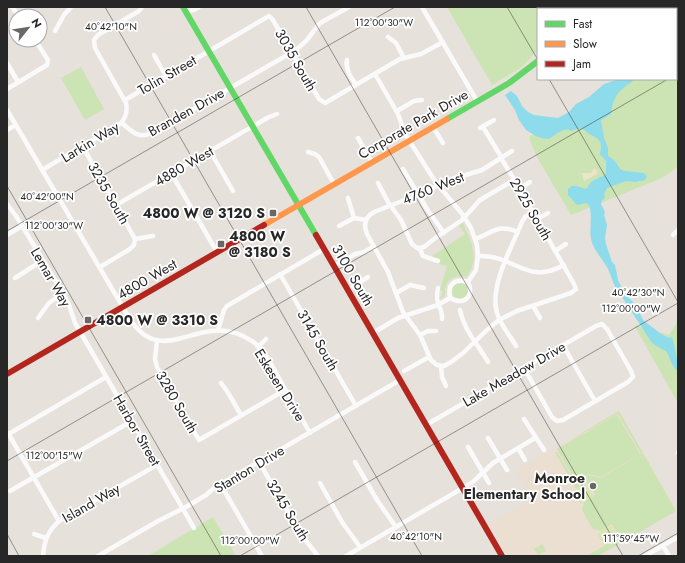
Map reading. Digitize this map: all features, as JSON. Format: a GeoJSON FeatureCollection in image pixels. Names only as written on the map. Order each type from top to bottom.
{"type":"FeatureCollection","features":[{"type":"Feature","properties":{"kind":"main road","name":"3100 South"},"geometry":{"type":"LineString","coordinates":[[186,8],[230,88],[502,556]]}},
{"type":"Feature","properties":{"kind":"main road","name":"Corporate Park Drive"},"geometry":{"type":"LineString","coordinates":[[298,205],[518,77],[537,62]]}},
{"type":"Feature","properties":{"kind":"main road","name":"4800 West"},"geometry":{"type":"LineString","coordinates":[[7,374],[298,205]]}},
{"type":"Feature","properties":{"kind":"street"},"geometry":{"type":"LineString","coordinates":[[55,31],[64,15],[71,7]]}},
{"type":"Feature","properties":{"kind":"street"},"geometry":{"type":"LineString","coordinates":[[125,100],[93,42],[96,36],[139,11],[142,7]]}},
{"type":"Feature","properties":{"kind":"street"},"geometry":{"type":"LineString","coordinates":[[186,8],[194,10],[199,7]]}},
{"type":"Feature","properties":{"kind":"street","name":"Branden Drive"},"geometry":{"type":"LineString","coordinates":[[122,123],[134,134],[147,136],[292,52],[302,45],[320,23],[349,7]]}},
{"type":"Feature","properties":{"kind":"street"},"geometry":{"type":"LineString","coordinates":[[422,7],[477,101]]}},
{"type":"Feature","properties":{"kind":"street","name":"3035 South"},"geometry":{"type":"LineString","coordinates":[[269,16],[273,20],[319,99],[325,103],[356,85]]}},
{"type":"Feature","properties":{"kind":"street","name":"Tolin Street"},"geometry":{"type":"LineString","coordinates":[[125,100],[269,16]]}},
{"type":"Feature","properties":{"kind":"street"},"geometry":{"type":"LineString","coordinates":[[388,37],[396,43],[404,58]]}},
{"type":"Feature","properties":{"kind":"street"},"geometry":{"type":"LineString","coordinates":[[347,60],[347,70],[356,85],[404,58],[421,54],[442,42]]}},
{"type":"Feature","properties":{"kind":"street"},"geometry":{"type":"LineString","coordinates":[[7,89],[48,64],[48,60],[40,48]]}},
{"type":"Feature","properties":{"kind":"street"},"geometry":{"type":"LineString","coordinates":[[154,55],[166,76]]}},
{"type":"Feature","properties":{"kind":"street"},"geometry":{"type":"LineString","coordinates":[[7,63],[18,82]]}},
{"type":"Feature","properties":{"kind":"street"},"geometry":{"type":"LineString","coordinates":[[376,74],[397,111],[403,130],[438,185],[465,218],[475,239],[478,256],[476,270],[468,282]]}},
{"type":"Feature","properties":{"kind":"street","name":"Larkin Way"},"geometry":{"type":"LineString","coordinates":[[42,170],[122,123],[127,110],[125,100]]}},
{"type":"Feature","properties":{"kind":"street"},"geometry":{"type":"LineString","coordinates":[[397,111],[414,102],[422,100]]}},
{"type":"Feature","properties":{"kind":"street"},"geometry":{"type":"LineString","coordinates":[[7,110],[123,307],[137,328],[148,337],[157,340]]}},
{"type":"Feature","properties":{"kind":"street","name":"4880 West"},"geometry":{"type":"LineString","coordinates":[[116,205],[252,126],[277,114]]}},
{"type":"Feature","properties":{"kind":"street","name":"2925 South"},"geometry":{"type":"LineString","coordinates":[[494,120],[481,127],[533,212],[564,265],[576,289],[574,292],[533,306]]}},
{"type":"Feature","properties":{"kind":"street"},"geometry":{"type":"LineString","coordinates":[[7,130],[16,125]]}},
{"type":"Feature","properties":{"kind":"street"},"geometry":{"type":"LineString","coordinates":[[433,127],[442,143]]}},
{"type":"Feature","properties":{"kind":"street"},"geometry":{"type":"LineString","coordinates":[[358,138],[372,162]]}},
{"type":"Feature","properties":{"kind":"street","name":"3235 South"},"geometry":{"type":"LineString","coordinates":[[83,147],[135,239]]}},
{"type":"Feature","properties":{"kind":"street"},"geometry":{"type":"LineString","coordinates":[[210,151],[233,191]]}},
{"type":"Feature","properties":{"kind":"street","name":"4760 West"},"geometry":{"type":"LineString","coordinates":[[366,220],[370,214],[418,195],[450,179],[482,170],[512,151]]}},
{"type":"Feature","properties":{"kind":"street"},"geometry":{"type":"LineString","coordinates":[[308,152],[316,154],[319,157],[334,184]]}},
{"type":"Feature","properties":{"kind":"street"},"geometry":{"type":"LineString","coordinates":[[403,169],[418,195],[444,233]]}},
{"type":"Feature","properties":{"kind":"street"},"geometry":{"type":"LineString","coordinates":[[171,173],[217,252]]}},
{"type":"Feature","properties":{"kind":"street"},"geometry":{"type":"LineString","coordinates":[[420,249],[465,218],[481,199],[514,180]]}},
{"type":"Feature","properties":{"kind":"street"},"geometry":{"type":"LineString","coordinates":[[519,189],[530,182]]}},
{"type":"Feature","properties":{"kind":"street"},"geometry":{"type":"LineString","coordinates":[[378,183],[390,205],[401,220],[412,244],[420,249],[421,254],[424,257],[438,261]]}},
{"type":"Feature","properties":{"kind":"street"},"geometry":{"type":"LineString","coordinates":[[348,198],[354,218]]}},
{"type":"Feature","properties":{"kind":"street","name":"Lemar Way"},"geometry":{"type":"LineString","coordinates":[[7,204],[63,293],[80,332]]}},
{"type":"Feature","properties":{"kind":"street"},"geometry":{"type":"LineString","coordinates":[[516,346],[499,320],[495,306],[496,293],[506,261],[524,218],[533,212]]}},
{"type":"Feature","properties":{"kind":"street"},"geometry":{"type":"LineString","coordinates":[[537,219],[548,213]]}},
{"type":"Feature","properties":{"kind":"street"},"geometry":{"type":"LineString","coordinates":[[340,226],[354,218],[366,220],[365,230],[388,272],[403,312],[420,335],[433,363],[441,366],[451,362],[499,320],[513,313],[533,306],[540,318]]}},
{"type":"Feature","properties":{"kind":"street"},"geometry":{"type":"LineString","coordinates":[[7,235],[22,226]]}},
{"type":"Feature","properties":{"kind":"street"},"geometry":{"type":"LineString","coordinates":[[475,239],[502,228],[509,228],[518,232]]}},
{"type":"Feature","properties":{"kind":"street"},"geometry":{"type":"LineString","coordinates":[[673,235],[678,230]]}},
{"type":"Feature","properties":{"kind":"street"},"geometry":{"type":"LineString","coordinates":[[100,267],[130,249],[134,245],[135,239],[153,236]]}},
{"type":"Feature","properties":{"kind":"street"},"geometry":{"type":"LineString","coordinates":[[555,251],[566,244]]}},
{"type":"Feature","properties":{"kind":"street"},"geometry":{"type":"LineString","coordinates":[[334,266],[355,254],[364,252],[373,247]]}},
{"type":"Feature","properties":{"kind":"street"},"geometry":{"type":"LineString","coordinates":[[218,330],[224,310],[227,306],[280,274],[324,250]]}},
{"type":"Feature","properties":{"kind":"street"},"geometry":{"type":"LineString","coordinates":[[478,256],[493,257],[531,272],[538,273],[549,272],[564,265]]}},
{"type":"Feature","properties":{"kind":"street"},"geometry":{"type":"LineString","coordinates":[[15,278],[22,272],[43,260]]}},
{"type":"Feature","properties":{"kind":"street","name":"3145 South"},"geometry":{"type":"LineString","coordinates":[[280,274],[356,406]]}},
{"type":"Feature","properties":{"kind":"street"},"geometry":{"type":"LineString","coordinates":[[348,290],[368,277]]}},
{"type":"Feature","properties":{"kind":"street"},"geometry":{"type":"LineString","coordinates":[[450,298],[449,292],[453,284],[460,280],[468,282]]}},
{"type":"Feature","properties":{"kind":"street"},"geometry":{"type":"LineString","coordinates":[[450,298],[458,301],[468,298],[471,290],[468,282]]}},
{"type":"Feature","properties":{"kind":"street"},"geometry":{"type":"LineString","coordinates":[[396,293],[410,285],[424,288]]}},
{"type":"Feature","properties":{"kind":"street"},"geometry":{"type":"LineString","coordinates":[[438,288],[436,297],[442,314],[442,319]]}},
{"type":"Feature","properties":{"kind":"street"},"geometry":{"type":"LineString","coordinates":[[38,318],[49,303],[63,293]]}},
{"type":"Feature","properties":{"kind":"street"},"geometry":{"type":"LineString","coordinates":[[372,333],[405,315],[438,305],[450,298]]}},
{"type":"Feature","properties":{"kind":"street"},"geometry":{"type":"LineString","coordinates":[[460,310],[465,327],[481,349],[488,362]]}},
{"type":"Feature","properties":{"kind":"street","name":"Lake Meadow Drive"},"geometry":{"type":"LineString","coordinates":[[426,425],[596,326],[602,324],[631,371],[633,377],[628,382],[595,401]]}},
{"type":"Feature","properties":{"kind":"street","name":"Eskesen Drive"},"geometry":{"type":"LineString","coordinates":[[157,340],[171,341],[218,330],[242,335],[251,340],[268,361],[310,433]]}},
{"type":"Feature","properties":{"kind":"street"},"geometry":{"type":"LineString","coordinates":[[420,335],[428,331],[436,331]]}},
{"type":"Feature","properties":{"kind":"street","name":"Harbor Street"},"geometry":{"type":"LineString","coordinates":[[80,332],[194,528]]}},
{"type":"Feature","properties":{"kind":"street"},"geometry":{"type":"LineString","coordinates":[[258,347],[266,339]]}},
{"type":"Feature","properties":{"kind":"street","name":"3280 South"},"geometry":{"type":"LineString","coordinates":[[157,340],[155,359],[157,367],[199,440],[241,415]]}},
{"type":"Feature","properties":{"kind":"street"},"geometry":{"type":"LineString","coordinates":[[524,368],[552,417],[557,422],[595,401],[563,345]]}},
{"type":"Feature","properties":{"kind":"street"},"geometry":{"type":"LineString","coordinates":[[404,371],[429,357]]}},
{"type":"Feature","properties":{"kind":"street"},"geometry":{"type":"LineString","coordinates":[[441,366],[442,376],[446,386]]}},
{"type":"Feature","properties":{"kind":"street"},"geometry":{"type":"LineString","coordinates":[[59,521],[7,434],[106,377]]}},
{"type":"Feature","properties":{"kind":"street","name":"Stanton Drive"},"geometry":{"type":"LineString","coordinates":[[98,556],[158,521],[183,509],[259,462],[400,380]]}},
{"type":"Feature","properties":{"kind":"street"},"geometry":{"type":"LineString","coordinates":[[221,383],[241,415],[285,390]]}},
{"type":"Feature","properties":{"kind":"street"},"geometry":{"type":"LineString","coordinates":[[524,419],[544,450]]}},
{"type":"Feature","properties":{"kind":"street"},"geometry":{"type":"LineString","coordinates":[[10,491],[132,421]]}},
{"type":"Feature","properties":{"kind":"street"},"geometry":{"type":"LineString","coordinates":[[488,438],[507,470]]}},
{"type":"Feature","properties":{"kind":"street"},"geometry":{"type":"LineString","coordinates":[[346,556],[463,488],[474,481],[500,458],[535,438]]}},
{"type":"Feature","properties":{"kind":"street"},"geometry":{"type":"LineString","coordinates":[[468,447],[489,483]]}},
{"type":"Feature","properties":{"kind":"street"},"geometry":{"type":"LineString","coordinates":[[518,448],[525,460]]}},
{"type":"Feature","properties":{"kind":"street","name":"3245 South"},"geometry":{"type":"LineString","coordinates":[[259,462],[303,537],[318,556]]}},
{"type":"Feature","properties":{"kind":"street"},"geometry":{"type":"LineString","coordinates":[[355,462],[377,500],[396,527]]}},
{"type":"Feature","properties":{"kind":"street","name":"Island Way"},"geometry":{"type":"LineString","coordinates":[[43,556],[46,538],[59,521],[157,464]]}},
{"type":"Feature","properties":{"kind":"street"},"geometry":{"type":"LineString","coordinates":[[320,483],[342,522],[354,536],[360,548]]}},
{"type":"Feature","properties":{"kind":"street"},"geometry":{"type":"LineString","coordinates":[[221,485],[262,556]]}},
{"type":"Feature","properties":{"kind":"street"},"geometry":{"type":"LineString","coordinates":[[34,534],[46,538]]}},
{"type":"Feature","properties":{"kind":"street"},"geometry":{"type":"LineString","coordinates":[[645,556],[678,537]]}},
{"type":"Feature","properties":{"kind":"street"},"geometry":{"type":"LineString","coordinates":[[663,546],[669,556]]}},
{"type":"Feature","properties":{"kind":"shaded area","name":"Monroe Elementary School"},"geometry":{"type":"Polygon","coordinates":[[[619,411],[677,511],[599,556],[508,556],[489,524],[532,500],[515,471],[619,411]]]}},
{"type":"Feature","properties":{"kind":"green space"},"geometry":{"type":"Polygon","coordinates":[[[447,7],[565,7],[537,8],[537,51],[522,67],[492,85],[447,7]]]}},
{"type":"Feature","properties":{"kind":"green space"},"geometry":{"type":"Polygon","coordinates":[[[677,40],[678,167],[662,178],[571,215],[537,157],[530,141],[530,136],[625,86],[632,80],[677,80],[677,40]]]}},
{"type":"Feature","properties":{"kind":"green space"},"geometry":{"type":"Polygon","coordinates":[[[81,67],[104,109],[85,120],[61,78],[81,67]]]}},
{"type":"Feature","properties":{"kind":"green space"},"geometry":{"type":"Polygon","coordinates":[[[463,223],[473,250],[474,257],[471,271],[466,277],[461,276],[450,280],[447,283],[445,296],[439,299],[438,296],[441,297],[443,291],[440,290],[447,266],[439,264],[440,259],[431,257],[465,234],[459,226],[463,223]]]}},
{"type":"Feature","properties":{"kind":"green space"},"geometry":{"type":"Polygon","coordinates":[[[457,283],[463,283],[468,288],[466,297],[463,299],[457,299],[452,294],[452,288],[457,283]]]}},
{"type":"Feature","properties":{"kind":"green space"},"geometry":{"type":"Polygon","coordinates":[[[678,321],[678,403],[634,325],[669,335],[678,321]]]}},
{"type":"Feature","properties":{"kind":"green space"},"geometry":{"type":"Polygon","coordinates":[[[619,411],[676,511],[598,556],[587,556],[619,537],[612,524],[601,531],[593,529],[582,510],[584,502],[595,495],[587,482],[576,489],[555,452],[557,452],[575,482],[588,475],[601,478],[639,455],[641,453],[618,414],[575,437],[619,411]]]}},
{"type":"Feature","properties":{"kind":"green space"},"geometry":{"type":"Polygon","coordinates":[[[617,415],[640,454],[601,477],[588,474],[575,481],[557,449],[617,415]]]}},
{"type":"Feature","properties":{"kind":"green space"},"geometry":{"type":"Polygon","coordinates":[[[586,484],[589,489],[580,495],[577,489],[586,484]]]}},
{"type":"Feature","properties":{"kind":"green space"},"geometry":{"type":"Polygon","coordinates":[[[590,490],[593,496],[580,504],[576,498],[590,490]]]}},
{"type":"Feature","properties":{"kind":"green space"},"geometry":{"type":"Polygon","coordinates":[[[213,517],[236,556],[148,556],[213,517]]]}},
{"type":"Feature","properties":{"kind":"green space"},"geometry":{"type":"Polygon","coordinates":[[[611,526],[617,537],[604,545],[597,534],[611,526]]]}},
{"type":"Feature","properties":{"kind":"green space"},"geometry":{"type":"Polygon","coordinates":[[[542,544],[546,551],[538,555],[534,549],[542,544]]]}},
{"type":"Feature","properties":{"kind":"sand"},"geometry":{"type":"Polygon","coordinates":[[[594,168],[598,171],[597,174],[584,181],[582,173],[591,173],[594,168]]]}},
{"type":"Feature","properties":{"kind":"water"},"geometry":{"type":"Polygon","coordinates":[[[616,80],[634,80],[618,94],[611,114],[601,120],[604,138],[608,148],[608,156],[615,161],[620,169],[624,171],[644,173],[647,176],[645,180],[635,182],[626,181],[607,188],[604,194],[605,198],[602,200],[601,204],[605,212],[604,215],[607,225],[605,238],[606,244],[612,262],[615,265],[618,280],[624,293],[635,304],[643,320],[661,334],[672,338],[677,358],[678,372],[673,366],[667,352],[652,343],[617,290],[608,269],[594,247],[591,239],[591,213],[589,205],[586,203],[577,205],[568,195],[568,189],[572,186],[585,189],[592,181],[605,175],[606,161],[600,154],[601,144],[599,140],[583,129],[571,131],[567,129],[559,132],[549,139],[536,136],[526,130],[505,95],[511,91],[517,96],[522,106],[534,115],[558,118],[569,112],[576,104],[589,97],[604,84],[616,80]]]}},
{"type":"Feature","properties":{"kind":"traffic: fast"},"geometry":{"type":"LineString","coordinates":[[183,7],[316,235]]}},
{"type":"Feature","properties":{"kind":"traffic: fast"},"geometry":{"type":"LineString","coordinates":[[447,119],[509,83],[537,62]]}},
{"type":"Feature","properties":{"kind":"traffic: slow"},"geometry":{"type":"LineString","coordinates":[[264,225],[447,119]]}},
{"type":"Feature","properties":{"kind":"traffic: jam"},"geometry":{"type":"LineString","coordinates":[[7,374],[264,225]]}},
{"type":"Feature","properties":{"kind":"traffic: jam"},"geometry":{"type":"LineString","coordinates":[[316,235],[502,556]]}},
{"type":"Feature","properties":{"kind":"place","name":"4800 W @ 3120 S"},"geometry":{"type":"Point","coordinates":[273,213]}},
{"type":"Feature","properties":{"kind":"place","name":"4800 W @ 3180 S"},"geometry":{"type":"Point","coordinates":[221,244]}},
{"type":"Feature","properties":{"kind":"place","name":"4800 W @ 3310 S"},"geometry":{"type":"Point","coordinates":[88,320]}},
{"type":"Feature","properties":{"kind":"place","name":"Monroe Elementary School"},"geometry":{"type":"Point","coordinates":[593,486]}}]}
